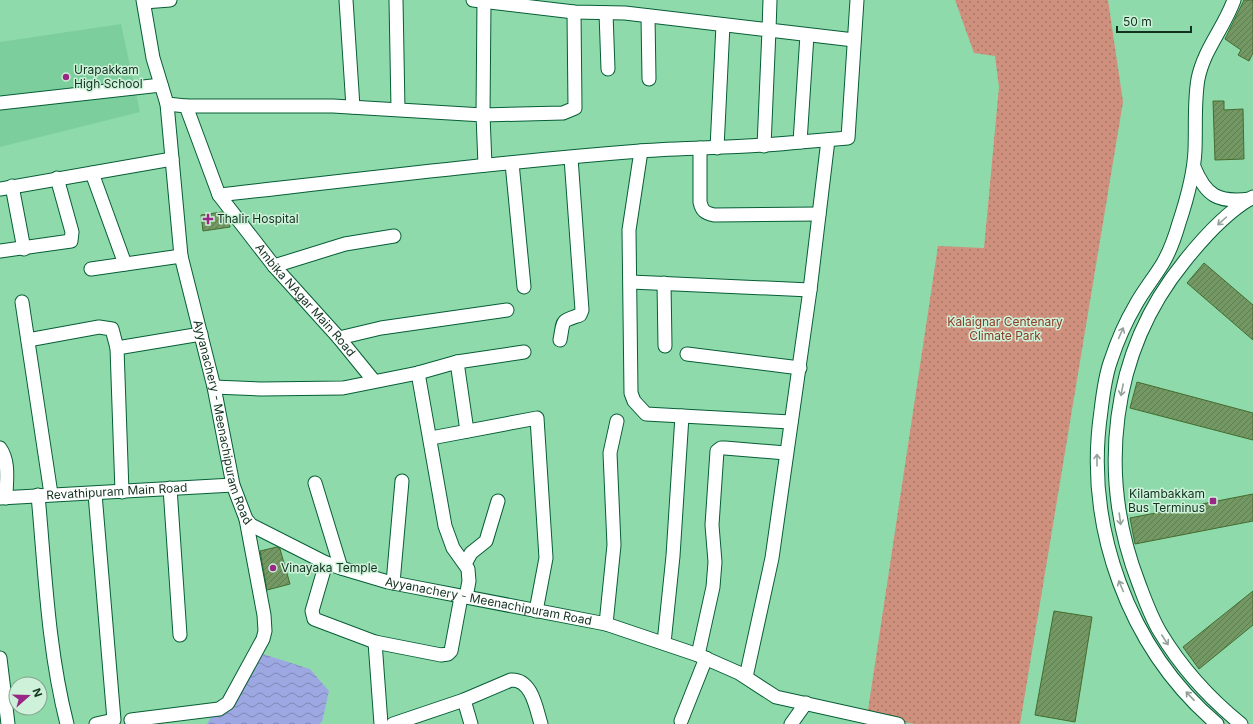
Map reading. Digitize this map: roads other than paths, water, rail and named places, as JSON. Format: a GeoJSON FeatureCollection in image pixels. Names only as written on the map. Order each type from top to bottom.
{"type":"FeatureCollection","features":[{"type":"Feature","properties":{"kind":"street"},"geometry":{"type":"LineString","coordinates":[[144,1],[170,0]]}},
{"type":"Feature","properties":{"kind":"street"},"geometry":{"type":"LineString","coordinates":[[346,0],[354,107]]}},
{"type":"Feature","properties":{"kind":"street"},"geometry":{"type":"LineString","coordinates":[[396,0],[398,109]]}},
{"type":"Feature","properties":{"kind":"street"},"geometry":{"type":"LineString","coordinates":[[485,165],[478,0],[574,12],[648,16],[769,30],[806,36],[854,40]]}},
{"type":"Feature","properties":{"kind":"street"},"geometry":{"type":"LineString","coordinates":[[764,146],[770,0]]}},
{"type":"Feature","properties":{"kind":"street"},"geometry":{"type":"LineString","coordinates":[[219,195],[485,165],[641,151],[764,146],[848,138],[857,0]]}},
{"type":"Feature","properties":{"kind":"street"},"geometry":{"type":"LineString","coordinates":[[1217,724],[1184,690],[1145,638],[1117,577],[1108,549],[1097,488],[1099,423],[1110,362],[1121,333],[1134,307],[1170,250],[1188,196],[1194,167],[1196,92],[1198,78],[1209,48],[1234,0]]}},
{"type":"Feature","properties":{"kind":"street","name":"Ayyanachery - Meenachipuram Road"},"geometry":{"type":"LineString","coordinates":[[144,1],[153,58],[166,104],[181,256],[214,387],[233,485],[246,519],[252,525],[326,563],[341,568],[393,583],[606,624],[702,656],[746,677],[776,697],[894,724]]}},
{"type":"Feature","properties":{"kind":"street"},"geometry":{"type":"LineString","coordinates":[[166,104],[186,106],[354,107],[483,115],[562,113],[575,108],[574,12]]}},
{"type":"Feature","properties":{"kind":"street"},"geometry":{"type":"LineString","coordinates":[[606,13],[608,69]]}},
{"type":"Feature","properties":{"kind":"street"},"geometry":{"type":"LineString","coordinates":[[648,16],[649,78]]}},
{"type":"Feature","properties":{"kind":"street"},"geometry":{"type":"LineString","coordinates":[[717,148],[723,25]]}},
{"type":"Feature","properties":{"kind":"street"},"geometry":{"type":"LineString","coordinates":[[800,142],[806,36]]}},
{"type":"Feature","properties":{"kind":"street"},"geometry":{"type":"LineString","coordinates":[[0,103],[161,85]]}},
{"type":"Feature","properties":{"kind":"street","name":"Ambika NAgar Main Road"},"geometry":{"type":"LineString","coordinates":[[186,106],[219,195],[274,266],[339,338],[374,381]]}},
{"type":"Feature","properties":{"kind":"street"},"geometry":{"type":"LineString","coordinates":[[746,677],[772,558],[786,454],[800,368],[828,140]]}},
{"type":"Feature","properties":{"kind":"street"},"geometry":{"type":"LineString","coordinates":[[700,148],[700,202],[705,213],[714,215],[819,214]]}},
{"type":"Feature","properties":{"kind":"street"},"geometry":{"type":"LineString","coordinates":[[641,151],[629,230],[628,251],[631,282],[631,393],[634,401],[646,414],[791,422]]}},
{"type":"Feature","properties":{"kind":"street"},"geometry":{"type":"LineString","coordinates":[[560,340],[564,320],[580,315],[582,310],[571,158]]}},
{"type":"Feature","properties":{"kind":"street"},"geometry":{"type":"LineString","coordinates":[[24,249],[6,188],[172,159]]}},
{"type":"Feature","properties":{"kind":"street"},"geometry":{"type":"LineString","coordinates":[[512,163],[524,287]]}},
{"type":"Feature","properties":{"kind":"street"},"geometry":{"type":"LineString","coordinates":[[1194,167],[1203,186],[1218,198],[1227,200],[1251,198]]}},
{"type":"Feature","properties":{"kind":"street"},"geometry":{"type":"LineString","coordinates":[[92,173],[126,264]]}},
{"type":"Feature","properties":{"kind":"street"},"geometry":{"type":"LineString","coordinates":[[0,251],[67,243],[72,237],[57,178]]}},
{"type":"Feature","properties":{"kind":"street"},"geometry":{"type":"LineString","coordinates":[[1240,724],[1221,708],[1194,680],[1175,654],[1149,611],[1125,546],[1120,524],[1114,471],[1114,440],[1119,405],[1129,364],[1139,335],[1163,291],[1201,241],[1224,219],[1251,198]]}},
{"type":"Feature","properties":{"kind":"street"},"geometry":{"type":"LineString","coordinates":[[274,266],[345,244],[394,236]]}},
{"type":"Feature","properties":{"kind":"street"},"geometry":{"type":"LineString","coordinates":[[92,269],[181,256]]}},
{"type":"Feature","properties":{"kind":"street"},"geometry":{"type":"LineString","coordinates":[[631,282],[810,290]]}},
{"type":"Feature","properties":{"kind":"street"},"geometry":{"type":"LineString","coordinates":[[664,283],[665,346]]}},
{"type":"Feature","properties":{"kind":"street"},"geometry":{"type":"LineString","coordinates":[[22,302],[51,494]]}},
{"type":"Feature","properties":{"kind":"street"},"geometry":{"type":"LineString","coordinates":[[339,338],[380,328],[507,310]]}},
{"type":"Feature","properties":{"kind":"street"},"geometry":{"type":"LineString","coordinates":[[28,340],[99,327],[112,329],[115,334],[117,348],[122,492]]}},
{"type":"Feature","properties":{"kind":"street"},"geometry":{"type":"LineString","coordinates":[[117,348],[201,334]]}},
{"type":"Feature","properties":{"kind":"street"},"geometry":{"type":"LineString","coordinates":[[214,387],[314,390],[343,388],[418,373],[457,362],[524,352]]}},
{"type":"Feature","properties":{"kind":"street"},"geometry":{"type":"LineString","coordinates":[[687,354],[800,368]]}},
{"type":"Feature","properties":{"kind":"street"},"geometry":{"type":"LineString","coordinates":[[457,362],[467,431]]}},
{"type":"Feature","properties":{"kind":"street"},"geometry":{"type":"LineString","coordinates":[[326,563],[312,611],[314,619],[375,642],[441,655],[448,654],[451,651],[469,574],[465,564],[453,548],[449,539],[418,373]]}},
{"type":"Feature","properties":{"kind":"street"},"geometry":{"type":"LineString","coordinates":[[664,643],[673,556],[682,416]]}},
{"type":"Feature","properties":{"kind":"street"},"geometry":{"type":"LineString","coordinates":[[431,438],[537,418],[546,558],[536,611]]}},
{"type":"Feature","properties":{"kind":"street"},"geometry":{"type":"LineString","coordinates":[[606,624],[614,545],[610,453],[617,421]]}},
{"type":"Feature","properties":{"kind":"street"},"geometry":{"type":"LineString","coordinates":[[0,448],[5,459],[6,469],[3,498]]}},
{"type":"Feature","properties":{"kind":"street"},"geometry":{"type":"LineString","coordinates":[[681,721],[702,656],[713,587],[715,562],[712,525],[717,451],[721,448],[725,448],[786,454]]}},
{"type":"Feature","properties":{"kind":"street"},"geometry":{"type":"LineString","coordinates":[[393,583],[402,481]]}},
{"type":"Feature","properties":{"kind":"street"},"geometry":{"type":"LineString","coordinates":[[315,483],[341,568]]}},
{"type":"Feature","properties":{"kind":"street","name":"Revathipuram Main Road"},"geometry":{"type":"LineString","coordinates":[[3,498],[51,494],[95,494],[233,485]]}},
{"type":"Feature","properties":{"kind":"street"},"geometry":{"type":"LineString","coordinates":[[170,488],[180,635]]}},
{"type":"Feature","properties":{"kind":"street"},"geometry":{"type":"LineString","coordinates":[[95,494],[114,720]]}},
{"type":"Feature","properties":{"kind":"street"},"geometry":{"type":"LineString","coordinates":[[38,495],[55,660],[61,701],[67,724]]}},
{"type":"Feature","properties":{"kind":"street"},"geometry":{"type":"LineString","coordinates":[[465,564],[471,553],[486,540],[498,501]]}},
{"type":"Feature","properties":{"kind":"street"},"geometry":{"type":"LineString","coordinates":[[96,724],[114,720],[131,722],[154,720],[223,708],[228,703],[263,639],[265,623],[246,519]]}},
{"type":"Feature","properties":{"kind":"street"},"geometry":{"type":"LineString","coordinates":[[375,642],[381,724]]}},
{"type":"Feature","properties":{"kind":"street"},"geometry":{"type":"LineString","coordinates":[[0,658],[8,724]]}},
{"type":"Feature","properties":{"kind":"street"},"geometry":{"type":"LineString","coordinates":[[393,724],[464,700],[511,680],[519,680],[524,683],[529,690],[542,724]]}},
{"type":"Feature","properties":{"kind":"street"},"geometry":{"type":"LineString","coordinates":[[464,700],[472,724]]}},
{"type":"Feature","properties":{"kind":"street"},"geometry":{"type":"LineString","coordinates":[[791,724],[806,703]]}},
{"type":"Feature","properties":{"kind":"water"},"geometry":{"type":"Polygon","coordinates":[[[250,650],[310,669],[329,691],[322,722],[319,724],[207,724],[250,650]]]}},
{"type":"Feature","properties":{"kind":"place","name":"Urapakkam High School"},"geometry":{"type":"Point","coordinates":[66,77]}},
{"type":"Feature","properties":{"kind":"place","name":"Thalir Hospital"},"geometry":{"type":"Point","coordinates":[208,219]}},
{"type":"Feature","properties":{"kind":"place","name":"Kilambakkam Bus Terminus"},"geometry":{"type":"Point","coordinates":[1213,501]}},
{"type":"Feature","properties":{"kind":"place","name":"Vinayaka Temple"},"geometry":{"type":"Point","coordinates":[273,568]}},
{"type":"Feature","properties":{"kind":"park label","name":"Kalaignar Centenary Climate Park"},"geometry":{"type":"Point","coordinates":[1005,329]}}]}
